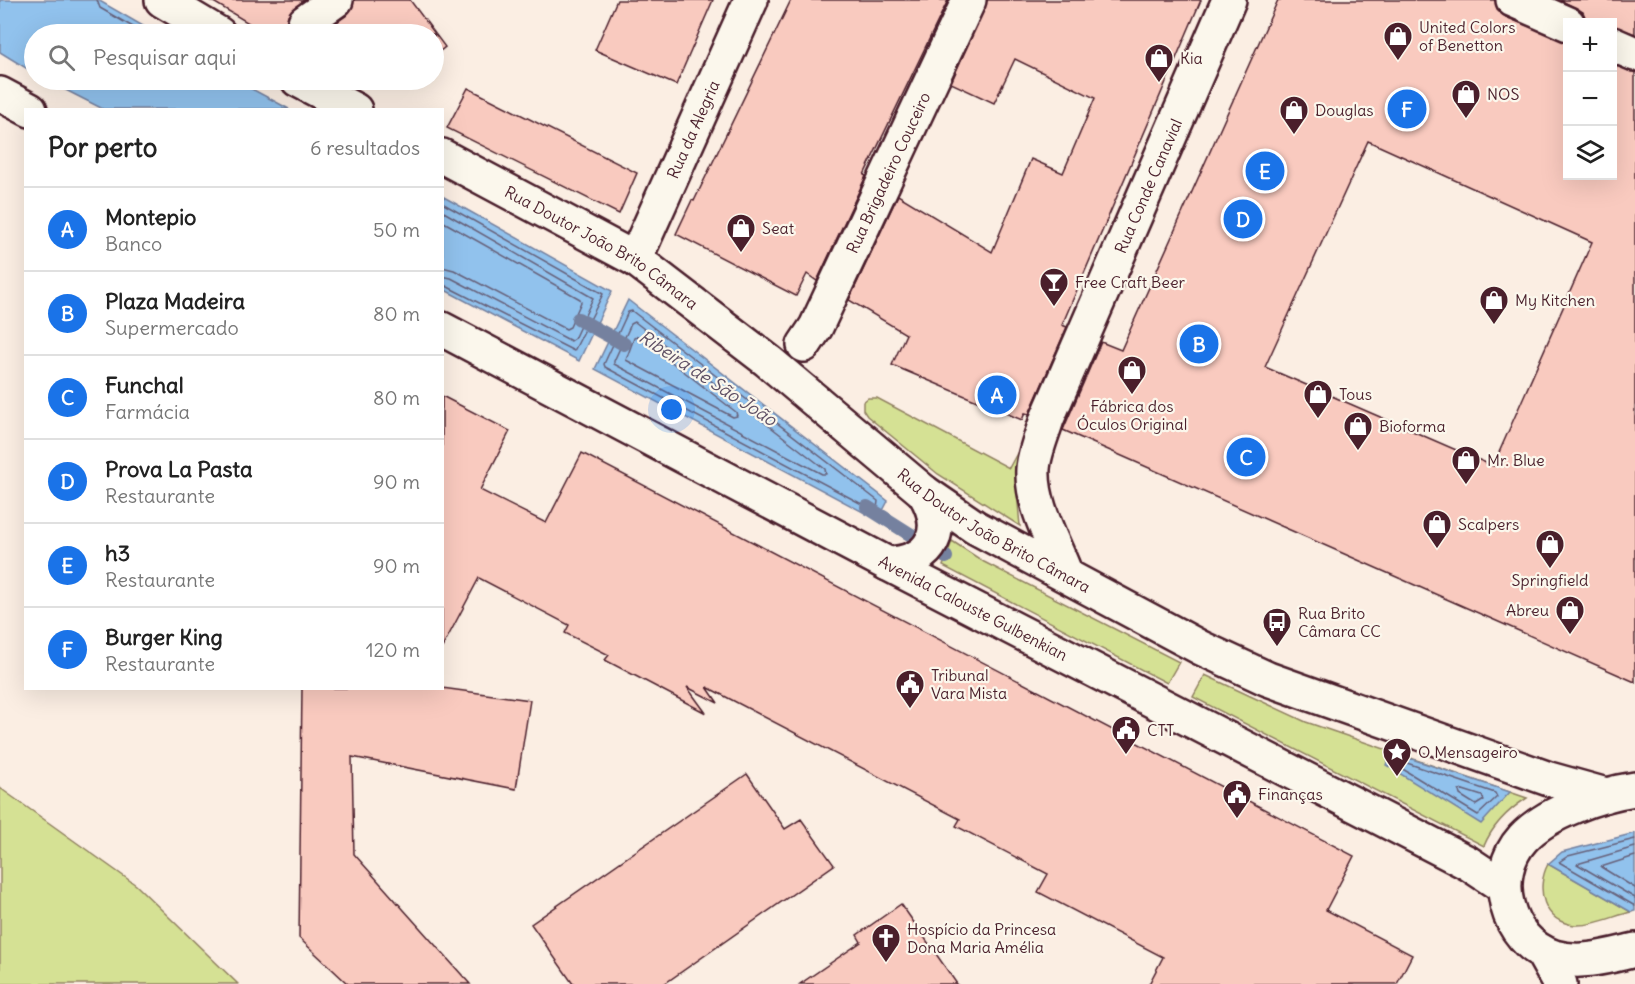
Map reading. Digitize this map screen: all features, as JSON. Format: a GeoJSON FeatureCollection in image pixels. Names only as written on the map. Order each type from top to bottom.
{"type":"FeatureCollection","features":[{"type":"Feature","properties":{"kind":"main road"},"geometry":{"type":"LineString","coordinates":[[162,0],[202,24]]}},
{"type":"Feature","properties":{"kind":"main road"},"geometry":{"type":"LineString","coordinates":[[305,22],[336,0]]}},
{"type":"Feature","properties":{"kind":"main road","name":"Rua da Alegria"},"geometry":{"type":"LineString","coordinates":[[635,259],[751,0]]}},
{"type":"Feature","properties":{"kind":"main road","name":"Rua Brigadeiro Couceiro"},"geometry":{"type":"LineString","coordinates":[[804,345],[816,327],[969,0]]}},
{"type":"Feature","properties":{"kind":"main road","name":"Rua Conde Canavial"},"geometry":{"type":"LineString","coordinates":[[1066,575],[1036,491],[1033,468],[1038,447],[1047,419],[1229,0]]}},
{"type":"Feature","properties":{"kind":"main road"},"geometry":{"type":"LineString","coordinates":[[1514,0],[1563,22]]}},
{"type":"Feature","properties":{"kind":"main road"},"geometry":{"type":"LineString","coordinates":[[1617,46],[1635,54]]}},
{"type":"Feature","properties":{"kind":"main road"},"geometry":{"type":"LineString","coordinates":[[317,90],[351,108]]}},
{"type":"Feature","properties":{"kind":"main road"},"geometry":{"type":"LineString","coordinates":[[0,94],[26,108]]}},
{"type":"Feature","properties":{"kind":"main road","name":"Rua Doutor João Brito Câmara"},"geometry":{"type":"LineString","coordinates":[[444,157],[635,259],[768,361],[924,492],[975,527],[1202,648],[1268,679],[1550,779],[1620,792]]}},
{"type":"Feature","properties":{"kind":"main road","name":"Avenida Calouste Gulbenkian"},"geometry":{"type":"LineString","coordinates":[[444,330],[888,564],[1468,863],[1504,886]]}},
{"type":"Feature","properties":{"kind":"main road"},"geometry":{"type":"LineString","coordinates":[[888,564],[906,563],[922,555],[932,541],[936,524],[933,507],[924,492]]}},
{"type":"Feature","properties":{"kind":"main road"},"geometry":{"type":"LineString","coordinates":[[1560,984],[1542,952],[1525,939],[1515,925],[1506,903],[1504,886],[1506,868],[1513,850],[1538,824],[1620,792]]}},
{"type":"Feature","properties":{"kind":"main road"},"geometry":{"type":"LineString","coordinates":[[1542,952],[1580,960],[1635,950]]}},
{"type":"Feature","properties":{"kind":"green space"},"geometry":{"type":"Polygon","coordinates":[[[868,398],[877,398],[1009,468],[1022,444],[1015,470],[1020,526],[938,474],[867,416],[863,410],[863,402],[868,398]]]}},
{"type":"Feature","properties":{"kind":"green space"},"geometry":{"type":"Polygon","coordinates":[[[952,541],[984,562],[1179,662],[1167,683],[943,566],[952,541]]]}},
{"type":"Feature","properties":{"kind":"green space"},"geometry":{"type":"Polygon","coordinates":[[[1205,675],[1306,722],[1527,798],[1502,818],[1484,846],[1193,697],[1205,675]]]}},
{"type":"Feature","properties":{"kind":"green space"},"geometry":{"type":"Polygon","coordinates":[[[0,788],[136,885],[238,984],[0,984],[0,788]]]}},
{"type":"Feature","properties":{"kind":"green space"},"geometry":{"type":"Polygon","coordinates":[[[1548,864],[1631,912],[1582,925],[1564,923],[1555,918],[1549,911],[1542,893],[1544,874],[1548,864]]]}},
{"type":"Feature","properties":{"kind":"water"},"geometry":{"type":"Polygon","coordinates":[[[0,0],[98,0],[140,24],[24,24],[24,67],[0,52],[0,0]]]}},
{"type":"Feature","properties":{"kind":"water"},"geometry":{"type":"Polygon","coordinates":[[[66,90],[254,90],[287,108],[101,108],[66,90]]]}},
{"type":"Feature","properties":{"kind":"water"},"geometry":{"type":"Polygon","coordinates":[[[444,197],[612,291],[579,361],[444,290],[444,197]]]}},
{"type":"Feature","properties":{"kind":"water"},"geometry":{"type":"Polygon","coordinates":[[[628,300],[888,501],[878,520],[595,369],[628,300]]]}},
{"type":"Feature","properties":{"kind":"water"},"geometry":{"type":"Polygon","coordinates":[[[1391,752],[1510,792],[1481,824],[1386,765],[1391,752]]]}},
{"type":"Feature","properties":{"kind":"water"},"geometry":{"type":"Polygon","coordinates":[[[1635,833],[1635,911],[1631,912],[1548,864],[1562,852],[1635,833]]]}},
{"type":"Feature","properties":{"kind":"building"},"geometry":{"type":"Polygon","coordinates":[[[210,0],[304,0],[288,15],[286,24],[250,24],[210,0]]]}},
{"type":"Feature","properties":{"kind":"building"},"geometry":{"type":"Polygon","coordinates":[[[354,0],[410,0],[428,24],[334,24],[347,15],[354,0]]]}},
{"type":"Feature","properties":{"kind":"building"},"geometry":{"type":"Polygon","coordinates":[[[617,0],[713,0],[676,85],[595,50],[617,0]]]}},
{"type":"Feature","properties":{"kind":"building"},"geometry":{"type":"Polygon","coordinates":[[[791,0],[948,0],[864,175],[866,176],[817,281],[807,274],[796,296],[676,234],[791,0]]]}},
{"type":"Feature","properties":{"kind":"building"},"geometry":{"type":"Polygon","coordinates":[[[987,0],[1201,0],[1062,325],[1067,327],[1029,414],[1025,413],[1022,420],[892,365],[906,334],[849,300],[898,195],[992,252],[1031,159],[1063,173],[1095,98],[1015,59],[994,103],[951,83],[987,0]]]}},
{"type":"Feature","properties":{"kind":"building"},"geometry":{"type":"Polygon","coordinates":[[[1278,0],[1495,0],[1498,11],[1506,17],[1563,40],[1563,180],[1617,180],[1617,67],[1635,72],[1635,682],[1063,430],[1101,342],[1121,350],[1278,0]],[[1368,141],[1265,367],[1493,466],[1592,242],[1368,141]]]}},
{"type":"Feature","properties":{"kind":"building"},"geometry":{"type":"Polygon","coordinates":[[[1560,0],[1635,0],[1635,34],[1617,28],[1617,18],[1585,18],[1583,12],[1560,0]]]}},
{"type":"Feature","properties":{"kind":"building"},"geometry":{"type":"Polygon","coordinates":[[[468,88],[637,173],[619,214],[447,128],[468,88]]]}},
{"type":"Feature","properties":{"kind":"building"},"geometry":{"type":"Polygon","coordinates":[[[444,397],[510,431],[480,490],[546,523],[582,453],[1354,856],[1326,910],[1412,955],[1397,984],[1149,984],[1163,957],[1038,892],[1048,874],[956,826],[960,819],[707,687],[718,703],[687,687],[706,713],[605,660],[609,655],[565,633],[569,625],[479,578],[444,644],[444,397]]]}},
{"type":"Feature","properties":{"kind":"building"},"geometry":{"type":"Polygon","coordinates":[[[444,688],[530,700],[516,789],[352,757],[354,854],[470,984],[348,984],[299,938],[302,690],[444,688]]]}},
{"type":"Feature","properties":{"kind":"building"},"geometry":{"type":"Polygon","coordinates":[[[747,774],[785,829],[801,819],[834,865],[664,984],[573,984],[531,924],[747,774]]]}},
{"type":"Feature","properties":{"kind":"building","name":"Hospício da Princesa Dona Maria Amélia"},"geometry":{"type":"Polygon","coordinates":[[[901,904],[957,984],[800,984],[861,942],[857,935],[901,904]]]}},
{"type":"Feature","properties":{"kind":"waterway","name":"Ribeira de São João"},"geometry":{"type":"LineString","coordinates":[[578,319],[624,344]]}},
{"type":"Feature","properties":{"kind":"waterway","name":"Ribeira de São João"},"geometry":{"type":"LineString","coordinates":[[867,507],[946,557]]}},
{"type":"Feature","properties":{"kind":"place","name":"United Colors of Benetton"},"geometry":{"type":"Point","coordinates":[1398,62]}},
{"type":"Feature","properties":{"kind":"place","name":"Kia"},"geometry":{"type":"Point","coordinates":[1159,84]}},
{"type":"Feature","properties":{"kind":"place","name":"Burger King"},"geometry":{"type":"Point","coordinates":[1407,109]}},
{"type":"Feature","properties":{"kind":"place","name":"NOS"},"geometry":{"type":"Point","coordinates":[1466,120]}},
{"type":"Feature","properties":{"kind":"place","name":"Douglas"},"geometry":{"type":"Point","coordinates":[1294,136]}},
{"type":"Feature","properties":{"kind":"place","name":"h3"},"geometry":{"type":"Point","coordinates":[1265,171]}},
{"type":"Feature","properties":{"kind":"place","name":"Prova La Pasta"},"geometry":{"type":"Point","coordinates":[1243,219]}},
{"type":"Feature","properties":{"kind":"place","name":"Seat"},"geometry":{"type":"Point","coordinates":[741,254]}},
{"type":"Feature","properties":{"kind":"place","name":"Free Craft Beer"},"geometry":{"type":"Point","coordinates":[1054,308]}},
{"type":"Feature","properties":{"kind":"place","name":"My Kitchen"},"geometry":{"type":"Point","coordinates":[1494,326]}},
{"type":"Feature","properties":{"kind":"place","name":"Plaza Madeira"},"geometry":{"type":"Point","coordinates":[1199,344]}},
{"type":"Feature","properties":{"kind":"place","name":"Montepio"},"geometry":{"type":"Point","coordinates":[997,395]}},
{"type":"Feature","properties":{"kind":"place","name":"Fábrica dos Óculos Original"},"geometry":{"type":"Point","coordinates":[1132,396]}},
{"type":"Feature","properties":{"kind":"place","name":"Tous"},"geometry":{"type":"Point","coordinates":[1318,420]}},
{"type":"Feature","properties":{"kind":"place","name":"Bioforma"},"geometry":{"type":"Point","coordinates":[1358,452]}},
{"type":"Feature","properties":{"kind":"place","name":"Funchal"},"geometry":{"type":"Point","coordinates":[1246,457]}},
{"type":"Feature","properties":{"kind":"place","name":"Mr. Blue"},"geometry":{"type":"Point","coordinates":[1466,486]}},
{"type":"Feature","properties":{"kind":"place","name":"Scalpers"},"geometry":{"type":"Point","coordinates":[1437,550]}},
{"type":"Feature","properties":{"kind":"place","name":"Springfield"},"geometry":{"type":"Point","coordinates":[1550,570]}},
{"type":"Feature","properties":{"kind":"place","name":"Abreu"},"geometry":{"type":"Point","coordinates":[1570,636]}},
{"type":"Feature","properties":{"kind":"place","name":"Rua Brito Câmara CC"},"geometry":{"type":"Point","coordinates":[1277,648]}},
{"type":"Feature","properties":{"kind":"place","name":"Tribunal Vara Mista"},"geometry":{"type":"Point","coordinates":[910,710]}},
{"type":"Feature","properties":{"kind":"place","name":"CTT"},"geometry":{"type":"Point","coordinates":[1126,756]}},
{"type":"Feature","properties":{"kind":"place","name":"O Mensageiro"},"geometry":{"type":"Point","coordinates":[1397,778]}},
{"type":"Feature","properties":{"kind":"place","name":"Finanças"},"geometry":{"type":"Point","coordinates":[1237,820]}},
{"type":"Feature","properties":{"kind":"place","name":"Hospício da Princesa Dona Maria Amélia"},"geometry":{"type":"Point","coordinates":[886,964]}}]}
